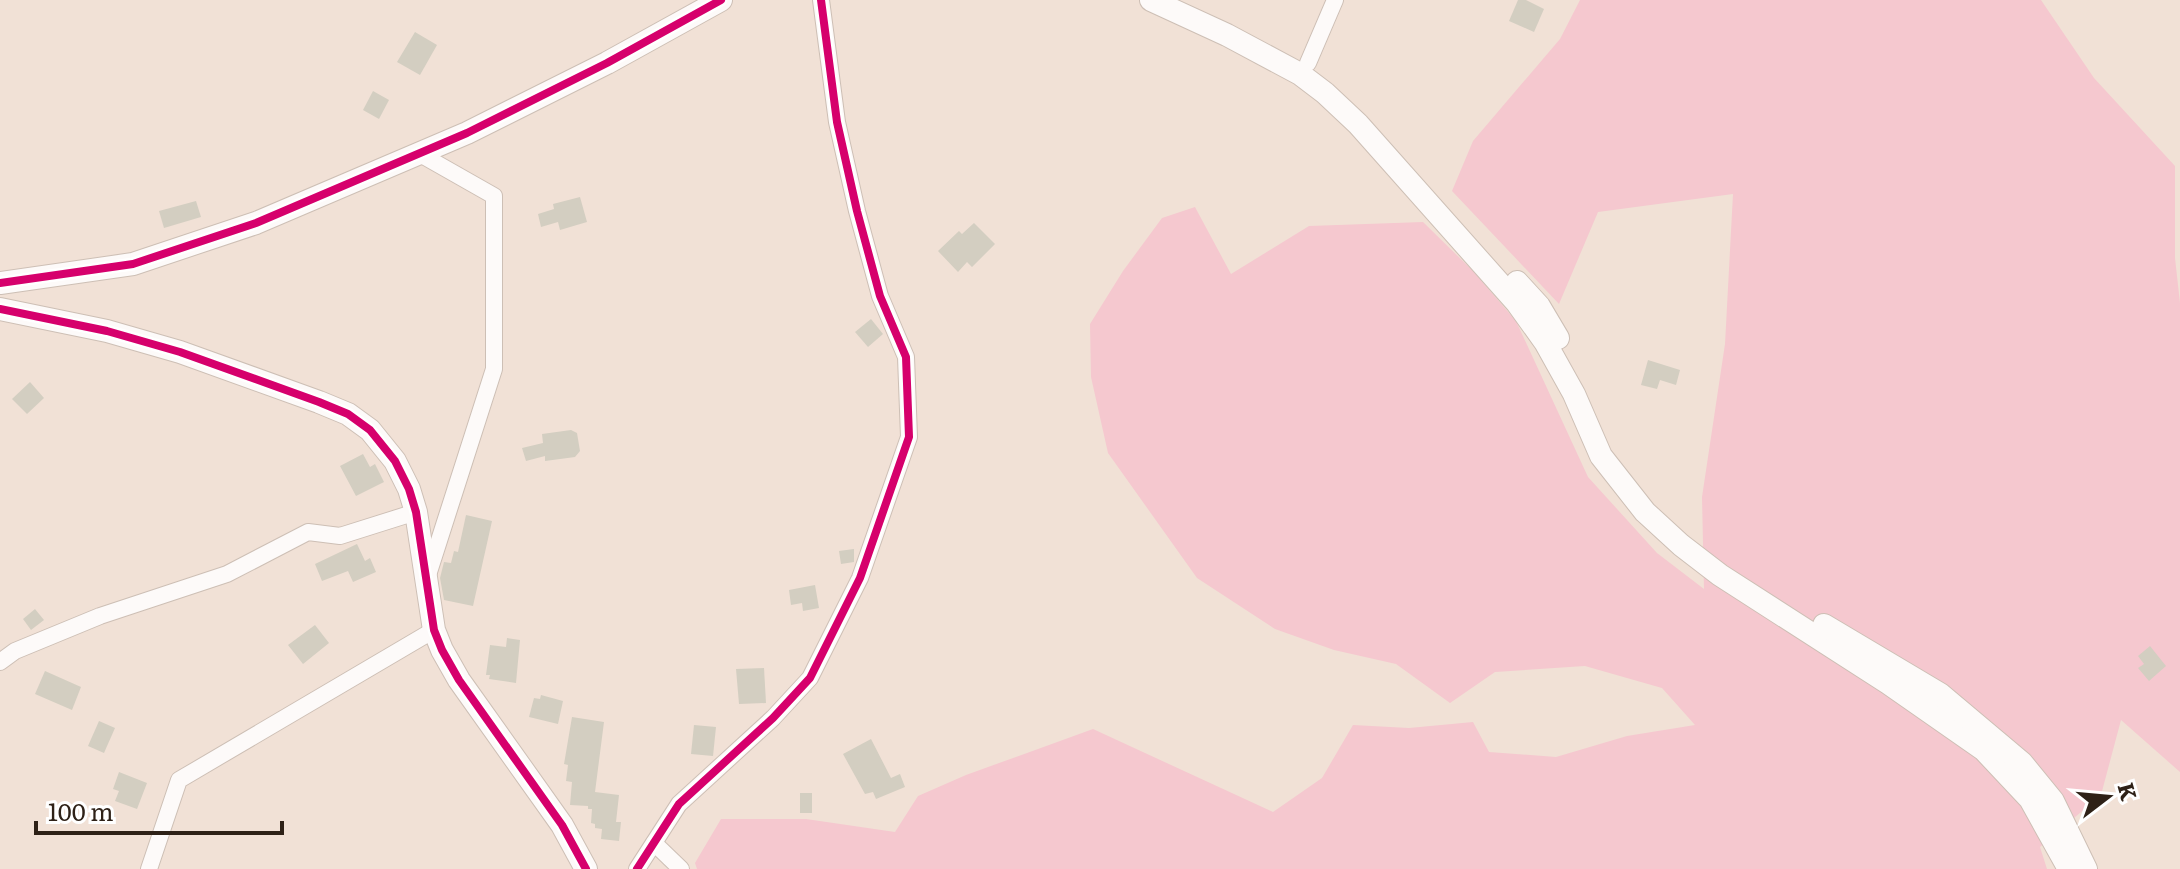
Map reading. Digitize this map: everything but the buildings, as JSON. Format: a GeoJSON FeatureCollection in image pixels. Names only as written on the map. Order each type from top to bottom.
{"type":"FeatureCollection","features":[{"type":"Feature","properties":{"kind":"main road"},"geometry":{"type":"LineString","coordinates":[[0,283],[133,264],[256,223],[420,154],[607,63],[721,0]]}},
{"type":"Feature","properties":{"kind":"main road"},"geometry":{"type":"LineString","coordinates":[[1151,0],[1265,54],[1325,93],[1539,306],[1563,346],[1611,448],[1659,511],[1736,568],[1940,694],[2022,763],[2053,801],[2086,869]]}},
{"type":"Feature","properties":{"kind":"main road"},"geometry":{"type":"LineString","coordinates":[[1180,0],[1308,63],[1360,107],[1545,342],[1574,394],[1601,456],[1645,512],[1720,575],[1900,691],[1984,750],[2030,799],[2069,869]]}},
{"type":"Feature","properties":{"kind":"main road"},"geometry":{"type":"LineString","coordinates":[[0,309],[107,331],[180,352],[348,414],[370,430],[390,453],[409,489],[416,512],[434,630],[442,650],[459,680],[562,825],[586,869]]}},
{"type":"Feature","properties":{"kind":"street"},"geometry":{"type":"LineString","coordinates":[[637,869],[679,804],[773,718],[810,678],[860,578],[909,437],[906,357],[880,296],[857,211],[837,122],[821,0]]}},
{"type":"Feature","properties":{"kind":"street"},"geometry":{"type":"LineString","coordinates":[[1308,63],[1335,0]]}},
{"type":"Feature","properties":{"kind":"street"},"geometry":{"type":"LineString","coordinates":[[420,154],[494,196],[494,369],[425,583]]}},
{"type":"Feature","properties":{"kind":"street"},"geometry":{"type":"LineString","coordinates":[[0,662],[15,651],[100,616],[227,574],[308,532],[340,536],[416,512]]}},
{"type":"Feature","properties":{"kind":"street"},"geometry":{"type":"LineString","coordinates":[[149,869],[179,780],[434,630]]}},
{"type":"Feature","properties":{"kind":"street"},"geometry":{"type":"LineString","coordinates":[[654,843],[681,869]]}},
{"type":"Feature","properties":{"kind":"shaded area"},"geometry":{"type":"Polygon","coordinates":[[[1580,0],[2041,0],[2094,78],[2175,166],[2175,258],[2180,303],[2180,772],[2121,720],[2101,795],[2040,847],[2047,869],[697,869],[695,863],[721,819],[806,819],[895,832],[918,796],[966,775],[1093,729],[1273,812],[1322,778],[1353,725],[1409,728],[1473,722],[1489,752],[1556,757],[1627,736],[1695,725],[1662,688],[1585,666],[1495,672],[1450,703],[1396,664],[1334,650],[1275,629],[1197,578],[1108,453],[1091,377],[1090,324],[1123,271],[1162,218],[1195,207],[1231,274],[1309,226],[1423,222],[1472,270],[1516,321],[1588,477],[1657,553],[1704,589],[1702,497],[1725,344],[1733,194],[1598,212],[1559,304],[1452,191],[1473,141],[1560,39],[1580,0]]]}},
{"type":"Feature","properties":{"kind":"cycle path"},"geometry":{"type":"LineString","coordinates":[[0,283],[133,264],[256,223],[467,133],[607,63],[721,0]]}},
{"type":"Feature","properties":{"kind":"cycle path"},"geometry":{"type":"LineString","coordinates":[[637,869],[679,804],[773,718],[810,678],[860,578],[909,437],[906,357],[880,296],[857,211],[837,122],[821,0]]}},
{"type":"Feature","properties":{"kind":"cycle path"},"geometry":{"type":"LineString","coordinates":[[0,309],[107,331],[180,352],[319,402],[348,414],[370,430],[395,461],[409,489],[416,512],[434,630],[442,650],[459,680],[562,825],[586,869]]}}]}
